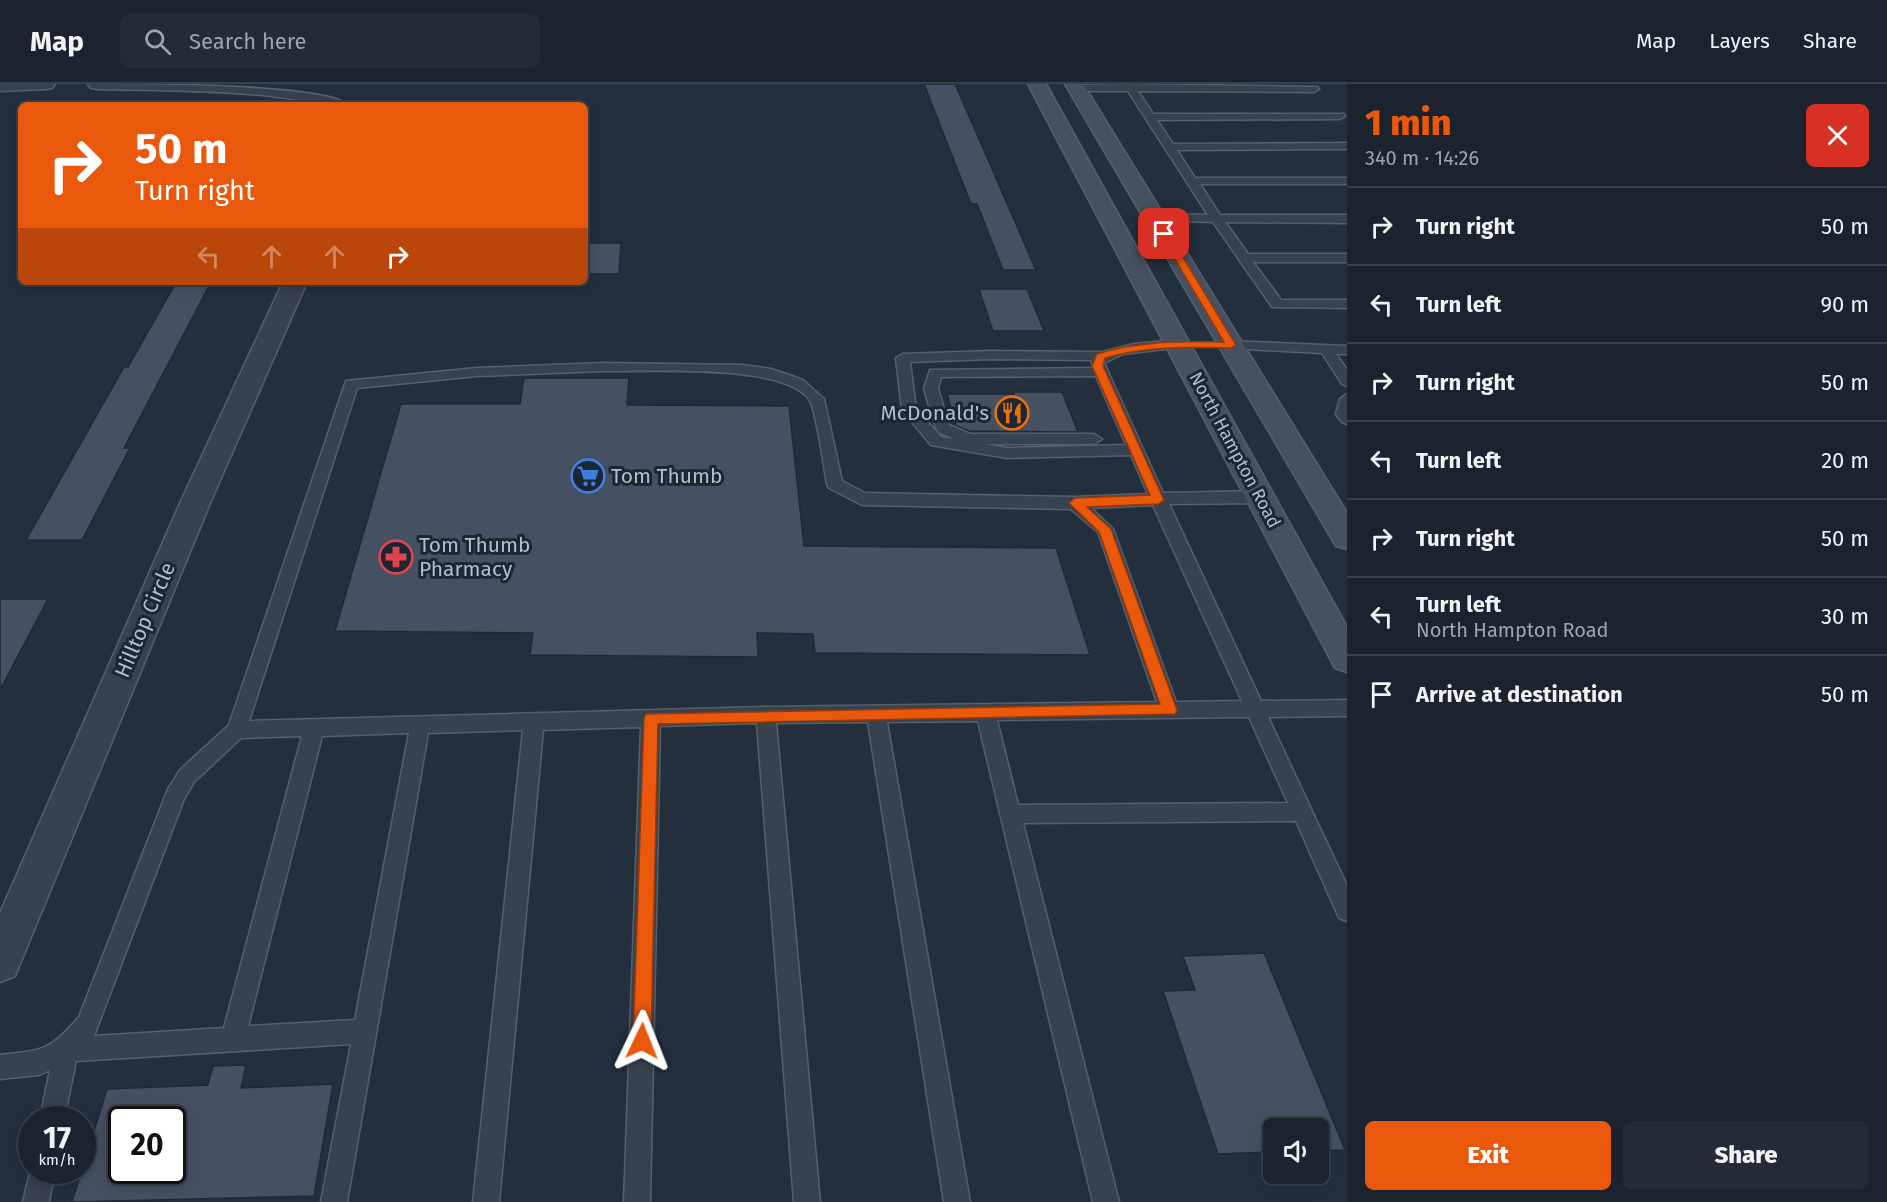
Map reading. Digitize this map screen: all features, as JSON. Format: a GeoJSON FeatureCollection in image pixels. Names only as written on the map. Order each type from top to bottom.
{"type":"FeatureCollection","features":[{"type":"Feature","properties":{"kind":"main road","name":"North Hampton Road"},"geometry":{"type":"LineString","coordinates":[[1037,84],[1347,658]]}},
{"type":"Feature","properties":{"kind":"main road"},"geometry":{"type":"LineString","coordinates":[[1075,86],[1347,538]]}},
{"type":"Feature","properties":{"kind":"main road"},"geometry":{"type":"LineString","coordinates":[[1177,344],[1231,345]]}},
{"type":"Feature","properties":{"kind":"street"},"geometry":{"type":"LineString","coordinates":[[0,86],[46,84]]}},
{"type":"Feature","properties":{"kind":"street"},"geometry":{"type":"LineString","coordinates":[[97,84],[270,87],[303,90],[332,102]]}},
{"type":"Feature","properties":{"kind":"street","name":"Hilltop Circle"},"geometry":{"type":"LineString","coordinates":[[3,945],[196,501],[294,285]]}},
{"type":"Feature","properties":{"kind":"lane"},"geometry":{"type":"LineString","coordinates":[[1075,86],[1318,93],[1344,120]]}},
{"type":"Feature","properties":{"kind":"lane"},"geometry":{"type":"LineString","coordinates":[[1129,86],[1216,218],[1277,304],[1347,304]]}},
{"type":"Feature","properties":{"kind":"lane"},"geometry":{"type":"LineString","coordinates":[[1149,117],[1344,120]]}},
{"type":"Feature","properties":{"kind":"lane"},"geometry":{"type":"LineString","coordinates":[[1169,147],[1347,146]]}},
{"type":"Feature","properties":{"kind":"lane"},"geometry":{"type":"LineString","coordinates":[[1191,181],[1347,181]]}},
{"type":"Feature","properties":{"kind":"lane"},"geometry":{"type":"LineString","coordinates":[[1154,218],[1347,219]]}},
{"type":"Feature","properties":{"kind":"lane"},"geometry":{"type":"LineString","coordinates":[[1244,258],[1347,258]]}},
{"type":"Feature","properties":{"kind":"lane"},"geometry":{"type":"LineString","coordinates":[[1136,450],[1007,453],[936,441],[909,410],[903,358],[990,355],[1101,356],[1119,350],[1177,344]]}},
{"type":"Feature","properties":{"kind":"lane"},"geometry":{"type":"LineString","coordinates":[[1231,345],[1347,350]]}},
{"type":"Feature","properties":{"kind":"lane"},"geometry":{"type":"LineString","coordinates":[[1327,350],[1347,381]]}},
{"type":"Feature","properties":{"kind":"lane"},"geometry":{"type":"LineString","coordinates":[[1101,356],[1097,362],[1100,372],[1347,910]]}},
{"type":"Feature","properties":{"kind":"lane"},"geometry":{"type":"LineString","coordinates":[[55,1106],[66,1050],[88,1025],[175,795],[187,776],[237,730],[351,384],[523,370],[603,367],[743,369],[771,374],[798,383],[817,399],[835,484],[862,500],[1075,503],[1260,498]]}},
{"type":"Feature","properties":{"kind":"lane"},"geometry":{"type":"LineString","coordinates":[[1100,372],[935,373],[931,389],[943,428],[968,439],[1100,439],[1136,450]]}},
{"type":"Feature","properties":{"kind":"lane"},"geometry":{"type":"LineString","coordinates":[[1347,399],[1343,414],[1347,419]]}},
{"type":"Feature","properties":{"kind":"lane"},"geometry":{"type":"LineString","coordinates":[[1075,503],[1105,529],[1170,710]]}},
{"type":"Feature","properties":{"kind":"lane"},"geometry":{"type":"LineString","coordinates":[[237,730],[766,715],[1347,708]]}},
{"type":"Feature","properties":{"kind":"lane"},"geometry":{"type":"LineString","coordinates":[[985,712],[1106,1202]]}},
{"type":"Feature","properties":{"kind":"lane"},"geometry":{"type":"LineString","coordinates":[[876,714],[957,1202]]}},
{"type":"Feature","properties":{"kind":"lane"},"geometry":{"type":"LineString","coordinates":[[766,715],[807,1202]]}},
{"type":"Feature","properties":{"kind":"lane"},"geometry":{"type":"LineString","coordinates":[[637,1202],[651,718]]}},
{"type":"Feature","properties":{"kind":"lane"},"geometry":{"type":"LineString","coordinates":[[486,1202],[534,722]]}},
{"type":"Feature","properties":{"kind":"lane"},"geometry":{"type":"LineString","coordinates":[[334,1202],[420,725]]}},
{"type":"Feature","properties":{"kind":"lane"},"geometry":{"type":"LineString","coordinates":[[233,1040],[314,728]]}},
{"type":"Feature","properties":{"kind":"lane"},"geometry":{"type":"LineString","coordinates":[[1011,814],[1302,812]]}},
{"type":"Feature","properties":{"kind":"lane"},"geometry":{"type":"LineString","coordinates":[[0,1067],[39,1063],[66,1050],[364,1031]]}},
{"type":"Feature","properties":{"kind":"lane"},"geometry":{"type":"LineString","coordinates":[[36,1202],[39,1184]]}},
{"type":"Feature","properties":{"kind":"building"},"geometry":{"type":"Polygon","coordinates":[[[924,84],[955,84],[1036,270],[1003,270],[977,204],[971,204],[924,84]]]}},
{"type":"Feature","properties":{"kind":"building"},"geometry":{"type":"Polygon","coordinates":[[[588,243],[621,243],[619,274],[588,274],[588,243]]]}},
{"type":"Feature","properties":{"kind":"building"},"geometry":{"type":"Polygon","coordinates":[[[174,286],[209,286],[124,448],[130,448],[82,540],[26,540],[124,367],[128,367],[174,286]]]}},
{"type":"Feature","properties":{"kind":"building"},"geometry":{"type":"Polygon","coordinates":[[[979,289],[1027,289],[1044,331],[993,331],[979,289]]]}},
{"type":"Feature","properties":{"kind":"building","name":"Tom Thumb"},"geometry":{"type":"Polygon","coordinates":[[[524,378],[629,378],[627,405],[789,406],[804,546],[1056,548],[1090,655],[815,653],[813,634],[757,633],[758,657],[530,655],[533,633],[335,631],[401,404],[520,404],[524,378]]]}},
{"type":"Feature","properties":{"kind":"building","name":"McDonald's"},"geometry":{"type":"Polygon","coordinates":[[[1013,392],[1062,392],[1078,432],[969,431],[956,426],[947,394],[1014,394],[1013,392]]]}},
{"type":"Feature","properties":{"kind":"building"},"geometry":{"type":"Polygon","coordinates":[[[0,599],[48,599],[0,690],[0,599]]]}},
{"type":"Feature","properties":{"kind":"building"},"geometry":{"type":"Polygon","coordinates":[[[1264,953],[1345,1150],[1329,1151],[1329,1118],[1263,1118],[1263,1152],[1218,1154],[1163,991],[1195,990],[1183,956],[1264,953]]]}},
{"type":"Feature","properties":{"kind":"building"},"geometry":{"type":"Polygon","coordinates":[[[246,1065],[241,1088],[333,1084],[314,1196],[72,1202],[78,1184],[96,1184],[96,1125],[107,1089],[208,1085],[213,1066],[246,1065]]]}},
{"type":"Feature","properties":{"kind":"place","name":"McDonald's"},"geometry":{"type":"Point","coordinates":[1012,413]}},
{"type":"Feature","properties":{"kind":"place","name":"Tom Thumb"},"geometry":{"type":"Point","coordinates":[588,476]}},
{"type":"Feature","properties":{"kind":"place","name":"Tom Thumb Pharmacy"},"geometry":{"type":"Point","coordinates":[396,557]}},
{"type":"Feature","properties":{"kind":"route"},"geometry":{"type":"LineString","coordinates":[[642,1041],[651,718],[1170,710],[1105,529],[1075,503],[1158,500],[1098,366],[1097,362],[1101,356],[1119,350],[1177,344],[1231,345],[1164,234]]}}]}
